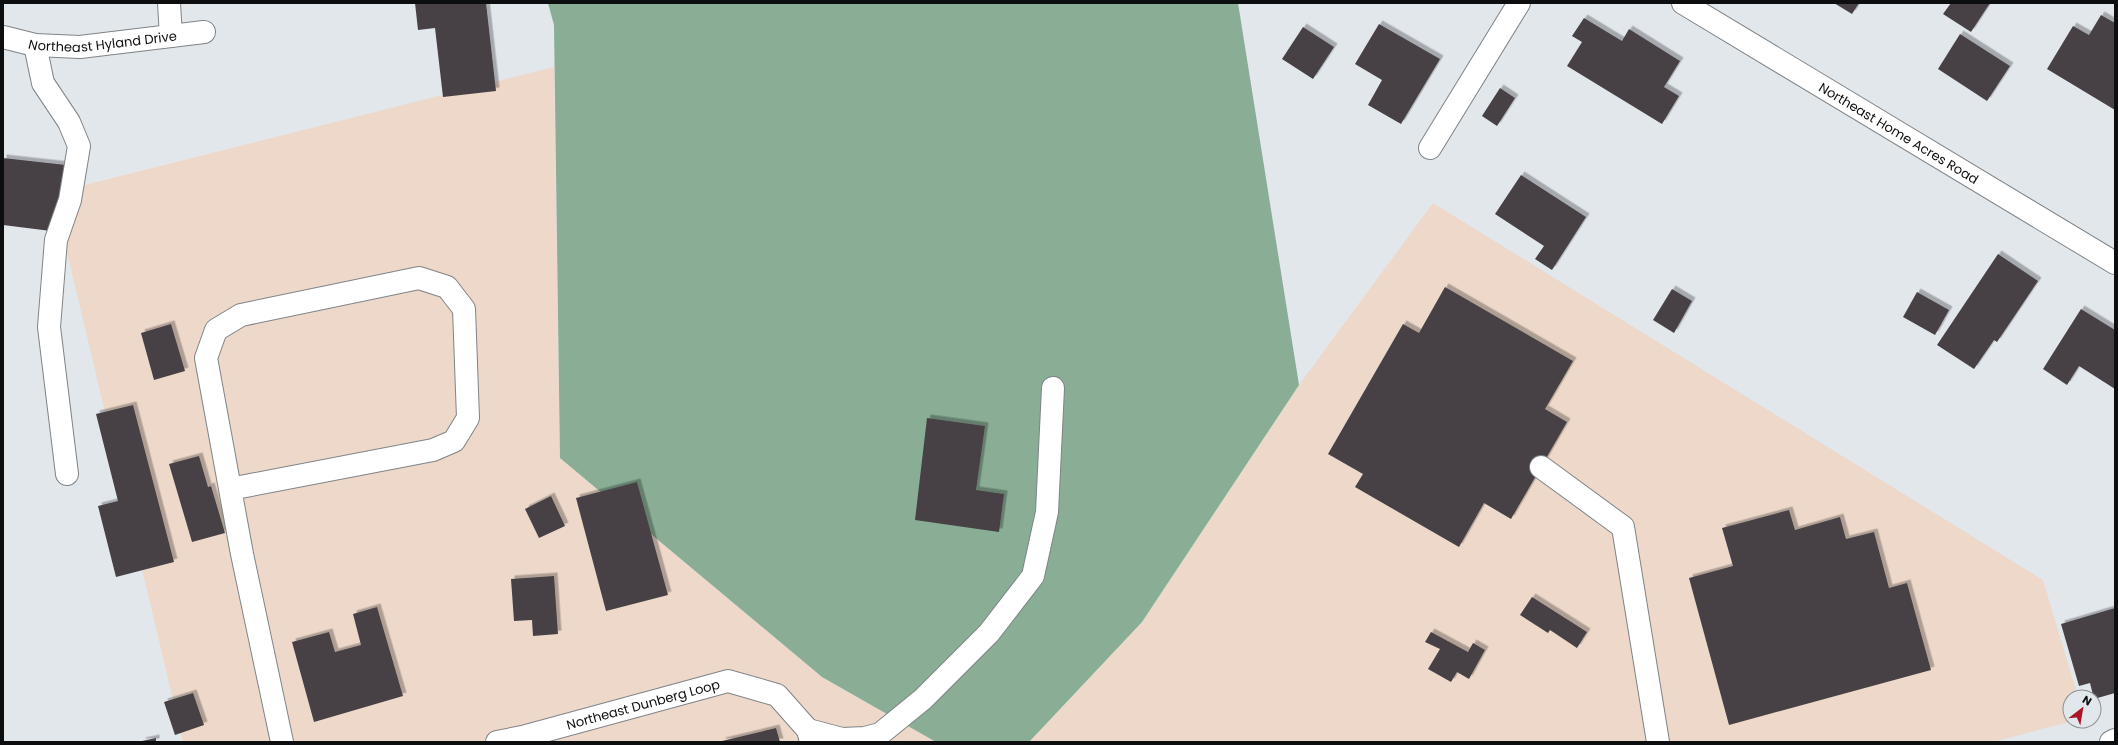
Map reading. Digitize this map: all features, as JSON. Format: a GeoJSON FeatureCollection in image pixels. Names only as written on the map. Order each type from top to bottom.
{"type":"FeatureCollection","features":[{"type":"Feature","properties":{"kind":"street"},"geometry":{"type":"LineString","coordinates":[[168,3],[171,36]]}},
{"type":"Feature","properties":{"kind":"street"},"geometry":{"type":"LineString","coordinates":[[1430,148],[1519,3]]}},
{"type":"Feature","properties":{"kind":"street","name":"Northeast Home Acres Road"},"geometry":{"type":"LineString","coordinates":[[1683,3],[1708,9],[2115,263]]}},
{"type":"Feature","properties":{"kind":"street","name":"Northeast Hyland Drive"},"geometry":{"type":"LineString","coordinates":[[3,37],[35,45],[80,47],[204,32]]}},
{"type":"Feature","properties":{"kind":"street"},"geometry":{"type":"LineString","coordinates":[[35,45],[43,83],[69,122],[79,146],[70,200],[56,240],[49,327],[67,474]]}},
{"type":"Feature","properties":{"kind":"street"},"geometry":{"type":"LineString","coordinates":[[230,489],[433,450],[454,441],[468,418],[464,309],[447,287],[419,278],[241,315],[216,330],[206,358],[230,489],[282,742]]}},
{"type":"Feature","properties":{"kind":"street"},"geometry":{"type":"LineString","coordinates":[[809,736],[842,739],[865,738],[880,734],[923,699],[989,634],[1032,576],[1047,512],[1053,388]]}},
{"type":"Feature","properties":{"kind":"street"},"geometry":{"type":"LineString","coordinates":[[1541,466],[1624,526],[1658,742]]}},
{"type":"Feature","properties":{"kind":"street","name":"Northeast Dunberg Loop"},"geometry":{"type":"LineString","coordinates":[[497,742],[522,737],[728,681],[777,695],[809,736]]}},
{"type":"Feature","properties":{"kind":"street"},"geometry":{"type":"LineString","coordinates":[[2111,742],[2115,740]]}},
{"type":"Feature","properties":{"kind":"shaded area"},"geometry":{"type":"Polygon","coordinates":[[[554,67],[560,458],[822,677],[936,742],[183,742],[53,193],[554,67]]]}},
{"type":"Feature","properties":{"kind":"shaded area"},"geometry":{"type":"Polygon","coordinates":[[[1433,203],[2043,580],[2076,689],[2062,689],[2062,724],[1993,742],[1029,742],[1142,622],[1299,385],[1433,203]]]}},
{"type":"Feature","properties":{"kind":"green space"},"geometry":{"type":"Polygon","coordinates":[[[548,3],[1238,3],[1299,385],[1142,622],[1029,742],[936,742],[822,677],[560,458],[554,25],[548,3]]]}},
{"type":"Feature","properties":{"kind":"building"},"geometry":{"type":"Polygon","coordinates":[[[415,3],[486,3],[496,91],[443,97],[435,28],[418,30],[415,3]]]}},
{"type":"Feature","properties":{"kind":"building"},"geometry":{"type":"Polygon","coordinates":[[[1834,3],[1859,3],[1852,14],[1834,3]]]}},
{"type":"Feature","properties":{"kind":"building"},"geometry":{"type":"Polygon","coordinates":[[[1951,3],[1990,3],[1971,32],[1943,14],[1951,3]]]}},
{"type":"Feature","properties":{"kind":"building"},"geometry":{"type":"Polygon","coordinates":[[[2101,15],[2115,23],[2115,110],[2047,69],[2073,26],[2089,35],[2101,15]]]}},
{"type":"Feature","properties":{"kind":"building"},"geometry":{"type":"Polygon","coordinates":[[[1584,18],[1622,41],[1629,29],[1680,61],[1664,87],[1679,96],[1662,124],[1567,66],[1582,42],[1572,36],[1584,18]]]}},
{"type":"Feature","properties":{"kind":"building"},"geometry":{"type":"Polygon","coordinates":[[[1379,24],[1440,59],[1401,124],[1368,105],[1382,80],[1355,64],[1379,24]]]}},
{"type":"Feature","properties":{"kind":"building"},"geometry":{"type":"Polygon","coordinates":[[[1303,27],[1334,47],[1313,79],[1282,59],[1303,27]]]}},
{"type":"Feature","properties":{"kind":"building"},"geometry":{"type":"Polygon","coordinates":[[[1960,34],[2010,66],[1987,101],[1938,69],[1960,34]]]}},
{"type":"Feature","properties":{"kind":"building"},"geometry":{"type":"Polygon","coordinates":[[[1500,88],[1515,98],[1497,126],[1482,116],[1500,88]]]}},
{"type":"Feature","properties":{"kind":"building"},"geometry":{"type":"Polygon","coordinates":[[[3,158],[66,165],[59,232],[3,225],[3,158]]]}},
{"type":"Feature","properties":{"kind":"building"},"geometry":{"type":"Polygon","coordinates":[[[1521,175],[1586,217],[1552,270],[1535,259],[1544,246],[1495,214],[1521,175]]]}},
{"type":"Feature","properties":{"kind":"building"},"geometry":{"type":"Polygon","coordinates":[[[1998,254],[2038,281],[1997,342],[1994,340],[1974,369],[1937,345],[1998,254]]]}},
{"type":"Feature","properties":{"kind":"building"},"geometry":{"type":"Polygon","coordinates":[[[1445,287],[1573,361],[1545,409],[1567,422],[1511,519],[1484,503],[1459,547],[1355,487],[1363,474],[1328,454],[1403,324],[1419,333],[1445,287]]]}},
{"type":"Feature","properties":{"kind":"building"},"geometry":{"type":"Polygon","coordinates":[[[1672,289],[1692,301],[1674,333],[1653,320],[1672,289]]]}},
{"type":"Feature","properties":{"kind":"building"},"geometry":{"type":"Polygon","coordinates":[[[1917,292],[1949,310],[1935,335],[1903,317],[1917,292]]]}},
{"type":"Feature","properties":{"kind":"building"},"geometry":{"type":"Polygon","coordinates":[[[2081,309],[2115,330],[2115,389],[2079,366],[2067,385],[2043,369],[2081,309]]]}},
{"type":"Feature","properties":{"kind":"building"},"geometry":{"type":"Polygon","coordinates":[[[171,324],[185,371],[154,380],[141,333],[171,324]]]}},
{"type":"Feature","properties":{"kind":"building"},"geometry":{"type":"Polygon","coordinates":[[[133,405],[174,562],[116,577],[98,506],[118,501],[96,414],[133,405]]]}},
{"type":"Feature","properties":{"kind":"building"},"geometry":{"type":"Polygon","coordinates":[[[927,418],[985,426],[976,490],[1004,494],[999,532],[915,520],[927,418]]]}},
{"type":"Feature","properties":{"kind":"building"},"geometry":{"type":"Polygon","coordinates":[[[199,456],[208,487],[211,486],[225,533],[192,542],[169,464],[199,456]]]}},
{"type":"Feature","properties":{"kind":"building"},"geometry":{"type":"Polygon","coordinates":[[[637,482],[668,595],[606,611],[576,498],[637,482]]]}},
{"type":"Feature","properties":{"kind":"building"},"geometry":{"type":"Polygon","coordinates":[[[551,496],[565,526],[539,538],[525,509],[551,496]]]}},
{"type":"Feature","properties":{"kind":"building"},"geometry":{"type":"Polygon","coordinates":[[[1789,510],[1795,530],[1840,517],[1846,539],[1874,532],[1889,588],[1907,583],[1931,670],[1729,725],[1689,578],[1733,566],[1722,528],[1789,510]]]}},
{"type":"Feature","properties":{"kind":"building"},"geometry":{"type":"Polygon","coordinates":[[[554,576],[558,634],[533,636],[532,620],[514,621],[511,579],[554,576]]]}},
{"type":"Feature","properties":{"kind":"building"},"geometry":{"type":"Polygon","coordinates":[[[1532,597],[1587,632],[1577,648],[1550,630],[1548,633],[1520,615],[1532,597]]]}},
{"type":"Feature","properties":{"kind":"building"},"geometry":{"type":"Polygon","coordinates":[[[377,607],[403,696],[314,722],[292,642],[329,632],[335,652],[361,645],[353,614],[377,607]]]}},
{"type":"Feature","properties":{"kind":"building"},"geometry":{"type":"Polygon","coordinates":[[[2115,608],[2115,693],[2102,697],[2102,689],[2092,689],[2090,683],[2079,686],[2061,624],[2115,608]]]}},
{"type":"Feature","properties":{"kind":"building"},"geometry":{"type":"Polygon","coordinates":[[[1431,632],[1468,652],[1473,643],[1485,650],[1469,679],[1457,672],[1451,682],[1428,669],[1440,649],[1425,642],[1431,632]]]}},
{"type":"Feature","properties":{"kind":"building"},"geometry":{"type":"Polygon","coordinates":[[[193,693],[204,725],[175,735],[164,702],[193,693]]]}},
{"type":"Feature","properties":{"kind":"building"},"geometry":{"type":"Polygon","coordinates":[[[776,728],[780,742],[722,742],[722,741],[776,728]]]}},
{"type":"Feature","properties":{"kind":"building"},"geometry":{"type":"Polygon","coordinates":[[[156,738],[156,742],[142,742],[142,741],[156,738]]]}}]}
